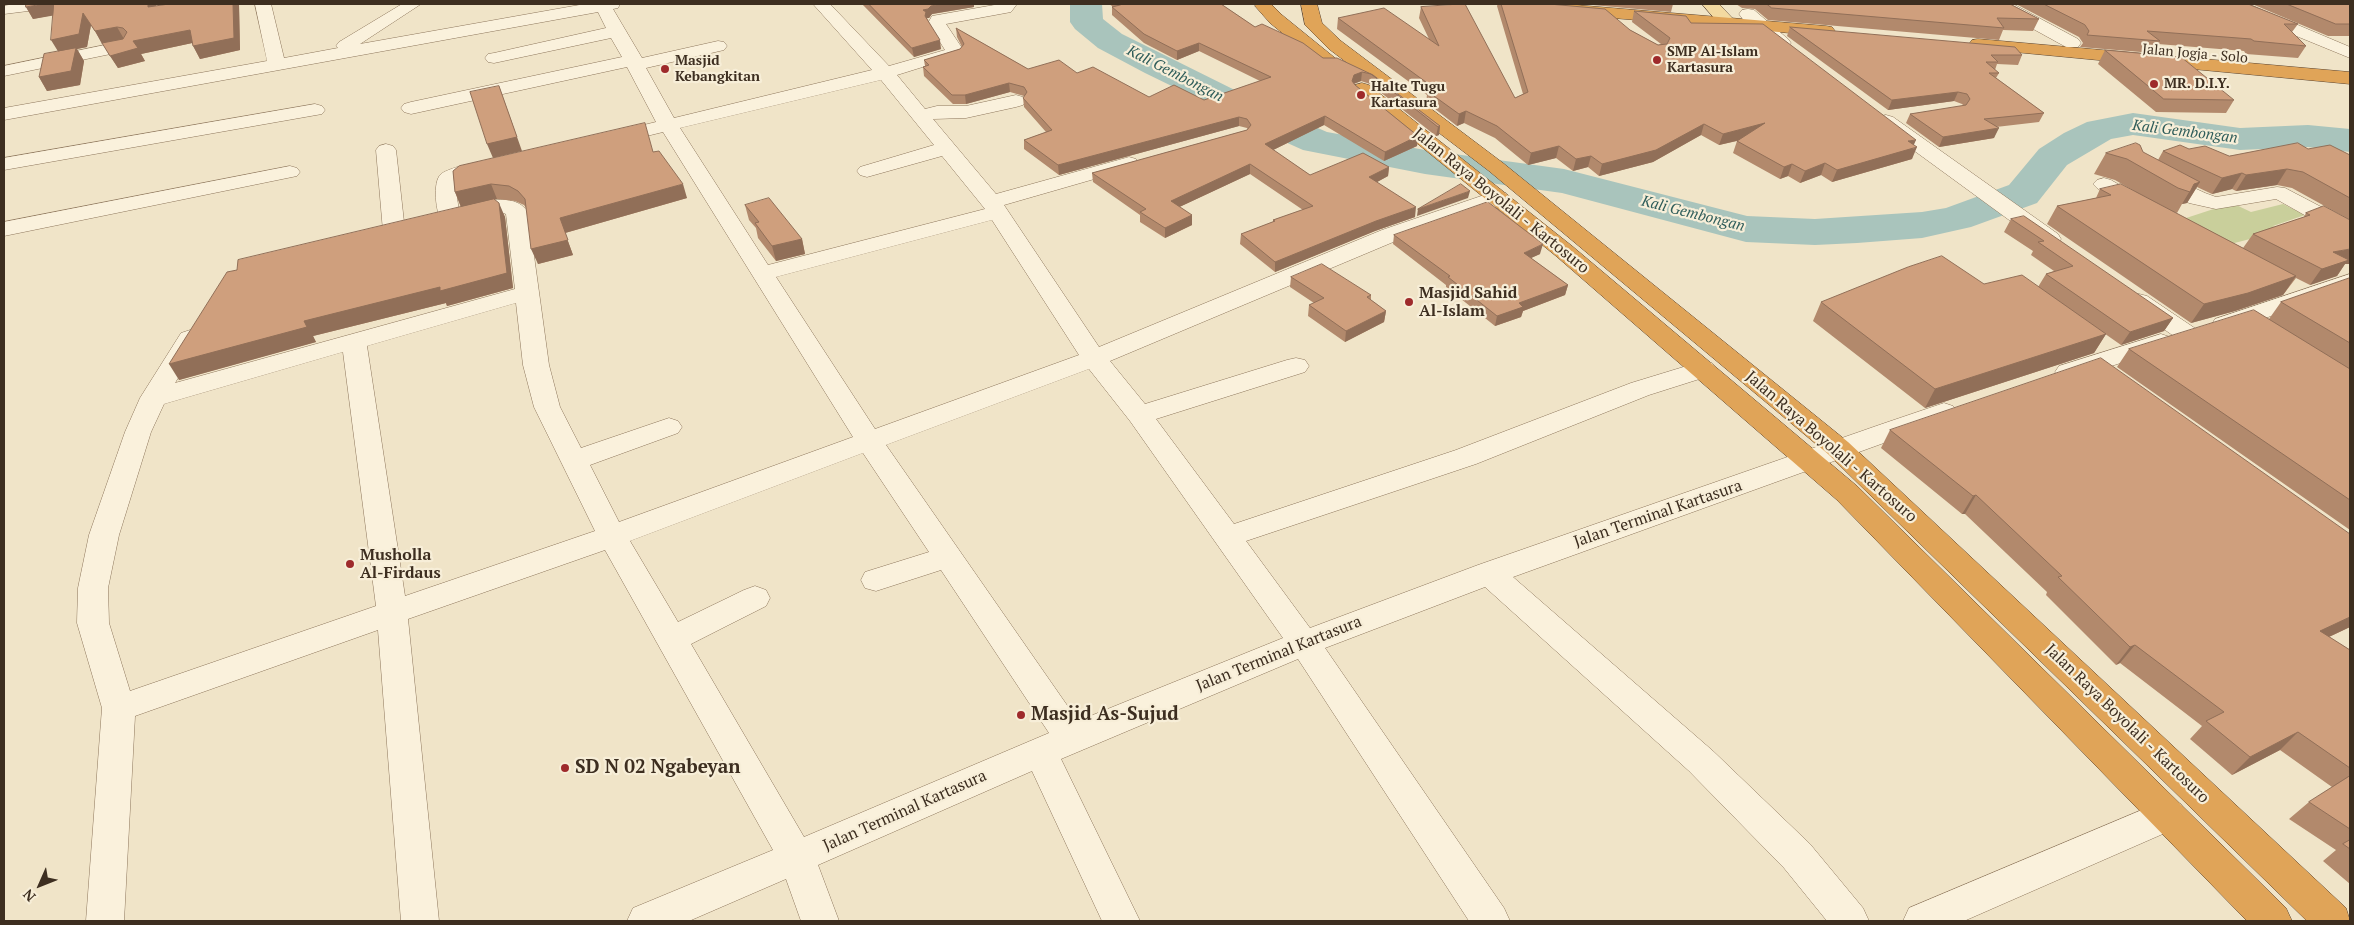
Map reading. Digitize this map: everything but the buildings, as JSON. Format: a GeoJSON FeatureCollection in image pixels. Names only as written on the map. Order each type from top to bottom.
{"type":"FeatureCollection","features":[{"type":"Feature","properties":{"kind":"highway"},"geometry":{"type":"LineString","coordinates":[[1261,5],[1285,8],[1309,4]]}},
{"type":"Feature","properties":{"kind":"highway","name":"Jalan Raya Boyolali - Kartosuro"},"geometry":{"type":"LineString","coordinates":[[1309,4],[1314,25],[1322,34],[1490,182],[1564,251],[1703,369],[1824,454],[1847,493],[2273,921]]}},
{"type":"Feature","properties":{"kind":"highway"},"geometry":{"type":"LineString","coordinates":[[1506,4],[1608,12],[1719,12]]}},
{"type":"Feature","properties":{"kind":"highway"},"geometry":{"type":"LineString","coordinates":[[1631,4],[1719,12],[1753,19],[1837,26]]}},
{"type":"Feature","properties":{"kind":"highway","name":"Jalan Raya Boyolali - Kartosuro"},"geometry":{"type":"LineString","coordinates":[[1261,5],[1326,60],[1452,160],[1490,182],[1525,191],[1824,454],[2333,921]]}},
{"type":"Feature","properties":{"kind":"highway","name":"Jalan Jogja - Solo"},"geometry":{"type":"LineString","coordinates":[[2350,68],[2072,43],[1966,39],[2350,78]]}},
{"type":"Feature","properties":{"kind":"street"},"geometry":{"type":"LineString","coordinates":[[7,13],[44,4]]}},
{"type":"Feature","properties":{"kind":"street"},"geometry":{"type":"LineString","coordinates":[[263,4],[277,65]]}},
{"type":"Feature","properties":{"kind":"street"},"geometry":{"type":"LineString","coordinates":[[330,55],[413,4]]}},
{"type":"Feature","properties":{"kind":"street"},"geometry":{"type":"LineString","coordinates":[[821,4],[885,73],[994,207],[1094,358],[1139,415],[1304,643],[1491,921]]}},
{"type":"Feature","properties":{"kind":"street"},"geometry":{"type":"LineString","coordinates":[[594,142],[885,73],[955,52],[938,24],[939,20],[1005,8],[1010,4]]}},
{"type":"Feature","properties":{"kind":"street"},"geometry":{"type":"LineString","coordinates":[[2001,4],[2072,43]]}},
{"type":"Feature","properties":{"kind":"street"},"geometry":{"type":"LineString","coordinates":[[2234,4],[2350,54]]}},
{"type":"Feature","properties":{"kind":"street"},"geometry":{"type":"LineString","coordinates":[[4,114],[433,37],[566,8],[608,5],[629,52],[668,125],[869,441],[948,557],[1055,745],[1121,921]]}},
{"type":"Feature","properties":{"kind":"street"},"geometry":{"type":"LineString","coordinates":[[1608,12],[1626,29]]}},
{"type":"Feature","properties":{"kind":"street"},"geometry":{"type":"LineString","coordinates":[[1753,19],[1794,52]]}},
{"type":"Feature","properties":{"kind":"street"},"geometry":{"type":"LineString","coordinates":[[411,108],[697,34]]}},
{"type":"Feature","properties":{"kind":"street"},"geometry":{"type":"LineString","coordinates":[[4,71],[124,46]]}},
{"type":"Feature","properties":{"kind":"street"},"geometry":{"type":"LineString","coordinates":[[494,58],[718,46]]}},
{"type":"Feature","properties":{"kind":"street"},"geometry":{"type":"LineString","coordinates":[[920,116],[937,112],[966,112],[1016,101]]}},
{"type":"Feature","properties":{"kind":"street"},"geometry":{"type":"LineString","coordinates":[[4,164],[315,110]]}},
{"type":"Feature","properties":{"kind":"street"},"geometry":{"type":"LineString","coordinates":[[1910,116],[1877,115],[2065,250]]}},
{"type":"Feature","properties":{"kind":"street"},"geometry":{"type":"LineString","coordinates":[[867,171],[947,148]]}},
{"type":"Feature","properties":{"kind":"street"},"geometry":{"type":"LineString","coordinates":[[386,150],[412,227]]}},
{"type":"Feature","properties":{"kind":"street"},"geometry":{"type":"LineString","coordinates":[[762,274],[994,207],[1148,158]]}},
{"type":"Feature","properties":{"kind":"street"},"geometry":{"type":"LineString","coordinates":[[412,227],[446,198],[450,177],[508,162]]}},
{"type":"Feature","properties":{"kind":"street"},"geometry":{"type":"LineString","coordinates":[[2139,167],[2207,202],[2216,203],[2277,193],[2284,195],[2350,232]]}},
{"type":"Feature","properties":{"kind":"street"},"geometry":{"type":"LineString","coordinates":[[4,229],[290,172]]}},
{"type":"Feature","properties":{"kind":"street"},"geometry":{"type":"LineString","coordinates":[[118,708],[392,611],[612,536],[1094,358],[1390,235],[1490,182]]}},
{"type":"Feature","properties":{"kind":"street"},"geometry":{"type":"LineString","coordinates":[[2104,184],[2158,217]]}},
{"type":"Feature","properties":{"kind":"street"},"geometry":{"type":"LineString","coordinates":[[412,227],[500,206],[514,209],[518,214],[526,293],[542,394],[612,536],[798,858],[820,921]]}},
{"type":"Feature","properties":{"kind":"street"},"geometry":{"type":"LineString","coordinates":[[2046,379],[2244,318],[2350,281]]}},
{"type":"Feature","properties":{"kind":"street"},"geometry":{"type":"LineString","coordinates":[[2282,283],[2306,295]]}},
{"type":"Feature","properties":{"kind":"street"},"geometry":{"type":"LineString","coordinates":[[2121,289],[2187,334]]}},
{"type":"Feature","properties":{"kind":"street"},"geometry":{"type":"LineString","coordinates":[[153,398],[526,293]]}},
{"type":"Feature","properties":{"kind":"street"},"geometry":{"type":"LineString","coordinates":[[2244,318],[2269,333]]}},
{"type":"Feature","properties":{"kind":"street"},"geometry":{"type":"LineString","coordinates":[[105,921],[118,708],[93,623],[93,588],[104,535],[138,432],[153,398],[200,321]]}},
{"type":"Feature","properties":{"kind":"street"},"geometry":{"type":"LineString","coordinates":[[354,342],[392,611],[420,921]]}},
{"type":"Feature","properties":{"kind":"street"},"geometry":{"type":"LineString","coordinates":[[1139,415],[1296,366]]}},
{"type":"Feature","properties":{"kind":"street"},"geometry":{"type":"LineString","coordinates":[[1227,537],[1466,457],[1640,389],[1703,369]]}},
{"type":"Feature","properties":{"kind":"street","name":"Jalan Terminal Kartasura"},"geometry":{"type":"LineString","coordinates":[[646,921],[798,858],[1055,745],[1304,643],[1489,573],[1970,404]]}},
{"type":"Feature","properties":{"kind":"street"},"geometry":{"type":"LineString","coordinates":[[574,461],[669,427]]}},
{"type":"Feature","properties":{"kind":"street"},"geometry":{"type":"LineString","coordinates":[[876,580],[948,557]]}},
{"type":"Feature","properties":{"kind":"street"},"geometry":{"type":"LineString","coordinates":[[1489,573],[1708,768],[1797,856],[1850,921]]}},
{"type":"Feature","properties":{"kind":"street"},"geometry":{"type":"LineString","coordinates":[[672,640],[755,598]]}},
{"type":"Feature","properties":{"kind":"street"},"geometry":{"type":"LineString","coordinates":[[1922,921],[2168,815]]}},
{"type":"Feature","properties":{"kind":"green space"},"geometry":{"type":"Polygon","coordinates":[[[2232,203],[2251,212],[2283,204],[2305,215],[2273,226],[2281,231],[2219,247],[2177,221],[2232,203]]]}},
{"type":"Feature","properties":{"kind":"waterway","name":"Kali Gembongan"},"geometry":{"type":"LineString","coordinates":[[1086,4],[1087,22],[1110,41],[1157,66],[1234,102],[1258,116],[1317,142],[1425,162],[1564,181],[1746,229],[1815,232],[1857,230],[1922,225],[1956,218],[2023,194],[2053,157],[2078,141],[2100,130],[2133,124],[2240,139],[2308,136],[2350,141]]}},
{"type":"Feature","properties":{"kind":"place","name":"SMP Al-Islam Kartasura"},"geometry":{"type":"Point","coordinates":[1657,60]}},
{"type":"Feature","properties":{"kind":"place","name":"Masjid Kebangkitan"},"geometry":{"type":"Point","coordinates":[665,69]}},
{"type":"Feature","properties":{"kind":"place","name":"MR. D.I.Y."},"geometry":{"type":"Point","coordinates":[2154,84]}},
{"type":"Feature","properties":{"kind":"place","name":"Halte Tugu Kartasura"},"geometry":{"type":"Point","coordinates":[1361,95]}},
{"type":"Feature","properties":{"kind":"place","name":"Masjid Sahid Al-Islam"},"geometry":{"type":"Point","coordinates":[1409,302]}},
{"type":"Feature","properties":{"kind":"place","name":"Musholla Al-Firdaus"},"geometry":{"type":"Point","coordinates":[350,564]}},
{"type":"Feature","properties":{"kind":"place","name":"Masjid As-Sujud"},"geometry":{"type":"Point","coordinates":[1021,715]}},
{"type":"Feature","properties":{"kind":"place","name":"SD N 02 Ngabeyan"},"geometry":{"type":"Point","coordinates":[565,768]}}]}
